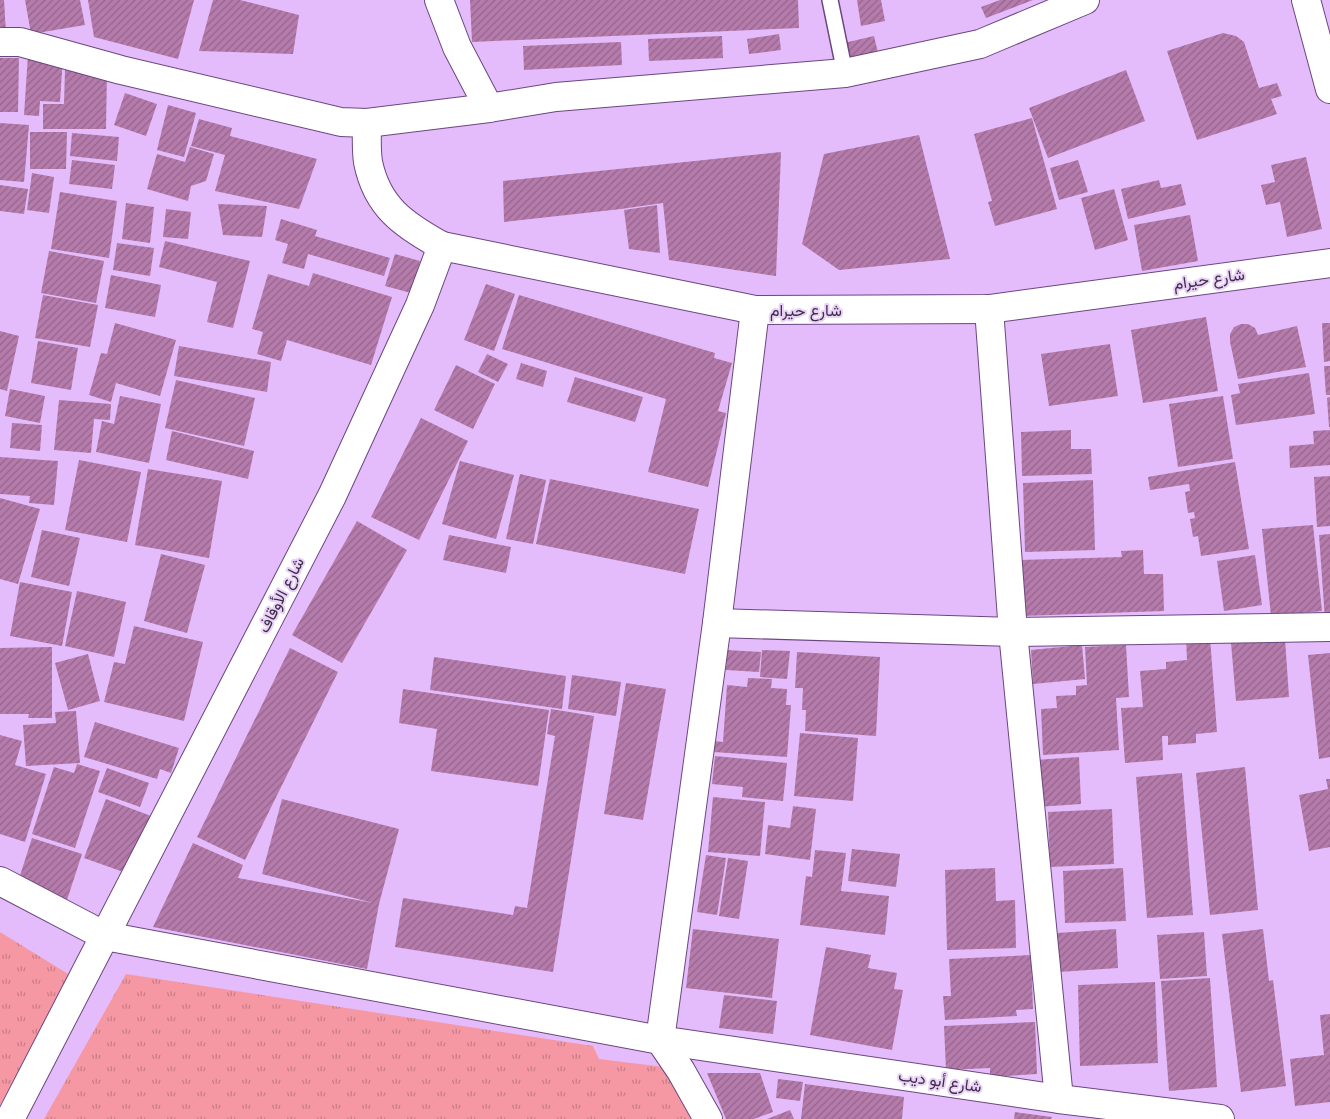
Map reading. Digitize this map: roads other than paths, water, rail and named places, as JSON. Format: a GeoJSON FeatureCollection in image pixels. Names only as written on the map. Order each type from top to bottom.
{"type":"FeatureCollection","features":[{"type":"Feature","properties":{"kind":"street"},"geometry":{"type":"LineString","coordinates":[[439,0],[457,47],[488,108]]}},
{"type":"Feature","properties":{"kind":"street"},"geometry":{"type":"LineString","coordinates":[[0,42],[20,42],[121,70],[341,122],[367,123],[488,108],[556,97],[845,72],[980,44],[1085,0]]}},
{"type":"Feature","properties":{"kind":"street"},"geometry":{"type":"LineString","coordinates":[[1306,0],[1330,89]]}},
{"type":"Feature","properties":{"kind":"street","name":"شارع حيرام"},"geometry":{"type":"LineString","coordinates":[[367,123],[368,160],[374,185],[388,208],[423,235],[442,246],[755,310],[989,309],[1330,263]]}},
{"type":"Feature","properties":{"kind":"street","name":"شارع الأوقاف"},"geometry":{"type":"LineString","coordinates":[[10,1119],[332,496],[420,305],[442,246]]}},
{"type":"Feature","properties":{"kind":"street"},"geometry":{"type":"LineString","coordinates":[[989,309],[1013,632],[1059,1099]]}},
{"type":"Feature","properties":{"kind":"street"},"geometry":{"type":"LineString","coordinates":[[708,1119],[660,1040],[717,623],[755,310]]}},
{"type":"Feature","properties":{"kind":"street"},"geometry":{"type":"LineString","coordinates":[[717,623],[1013,632],[1330,628]]}},
{"type":"Feature","properties":{"kind":"street","name":"شارع أبو ديب"},"geometry":{"type":"LineString","coordinates":[[0,882],[105,936],[660,1040],[1059,1099],[1220,1119]]}},
{"type":"Feature","properties":{"kind":"lane"},"geometry":{"type":"LineString","coordinates":[[830,0],[845,72]]}}]}
